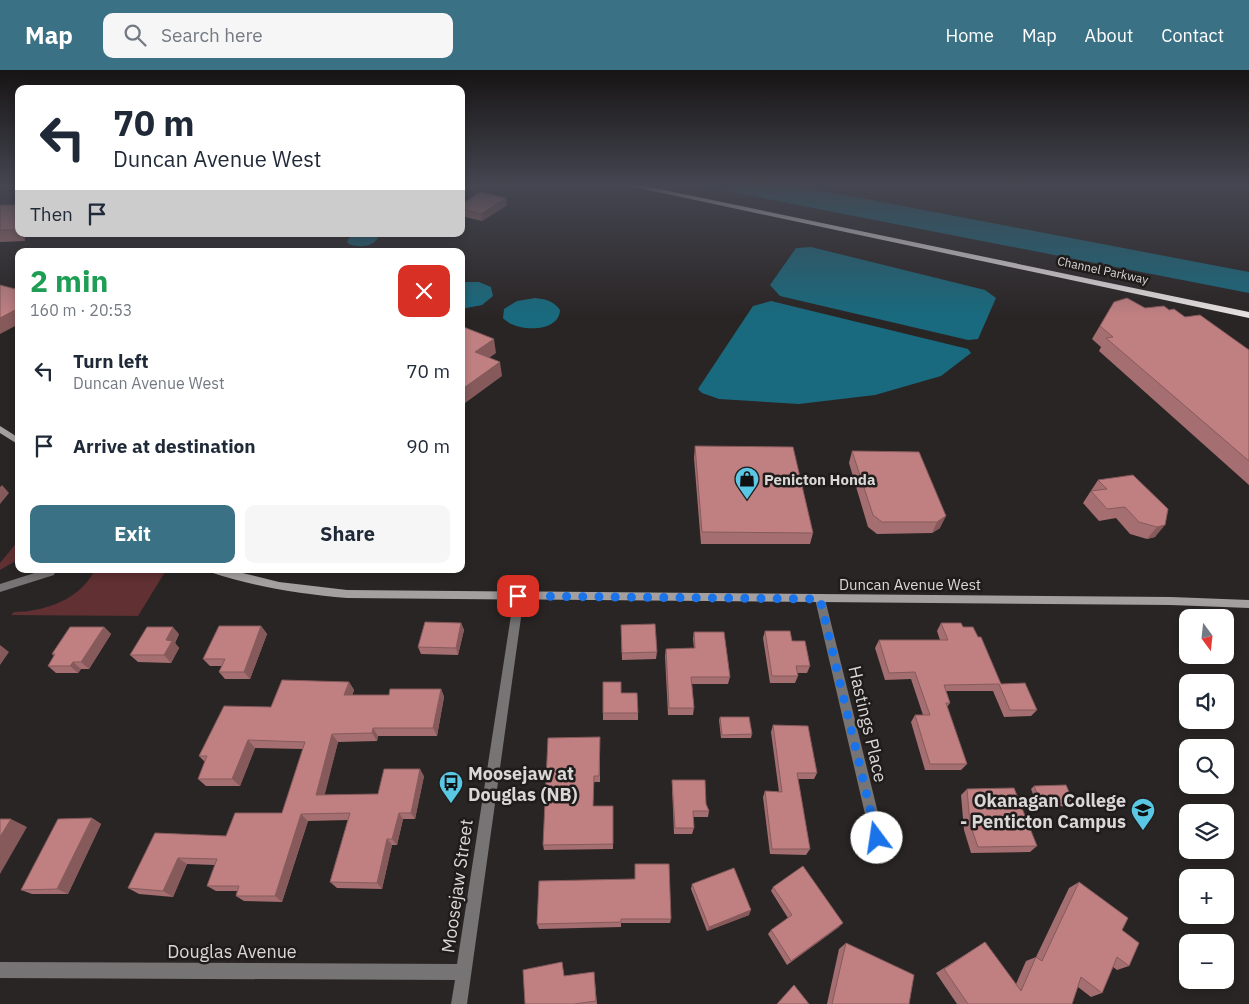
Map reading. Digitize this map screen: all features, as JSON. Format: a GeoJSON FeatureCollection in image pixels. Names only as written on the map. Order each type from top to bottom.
{"type":"FeatureCollection","features":[{"type":"Feature","properties":{"kind":"highway","name":"Channel Parkway"},"geometry":{"type":"LineString","coordinates":[[841,229],[1140,290],[1249,315]]}},
{"type":"Feature","properties":{"kind":"street"},"geometry":{"type":"LineString","coordinates":[[0,429],[15,439]]}},
{"type":"Feature","properties":{"kind":"street"},"geometry":{"type":"LineString","coordinates":[[0,588],[47,573]]}},
{"type":"Feature","properties":{"kind":"street","name":"Duncan Avenue West"},"geometry":{"type":"LineString","coordinates":[[225,573],[248,581],[294,590],[347,594],[1171,601],[1249,604]]}},
{"type":"Feature","properties":{"kind":"street","name":"Moosejaw Street"},"geometry":{"type":"LineString","coordinates":[[459,1004],[518,596]]}},
{"type":"Feature","properties":{"kind":"street","name":"Hastings Place"},"geometry":{"type":"LineString","coordinates":[[820,599],[882,857]]}},
{"type":"Feature","properties":{"kind":"street","name":"Douglas Avenue"},"geometry":{"type":"LineString","coordinates":[[0,970],[463,972]]}},
{"type":"Feature","properties":{"kind":"shaded area"},"geometry":{"type":"Polygon","coordinates":[[[15,545],[15,561],[0,570],[0,563],[15,545]]]}},
{"type":"Feature","properties":{"kind":"shaded area"},"geometry":{"type":"Polygon","coordinates":[[[93,573],[164,573],[138,616],[11,615],[14,612],[37,610],[61,602],[72,596],[93,573]]]}},
{"type":"Feature","properties":{"kind":"water"},"geometry":{"type":"Polygon","coordinates":[[[919,229],[1021,229],[1249,272],[1249,293],[919,229]]]}},
{"type":"Feature","properties":{"kind":"water"},"geometry":{"type":"Polygon","coordinates":[[[349,238],[378,238],[365,246],[357,246],[347,242],[349,238]]]}},
{"type":"Feature","properties":{"kind":"water"},"geometry":{"type":"Polygon","coordinates":[[[811,247],[985,290],[996,298],[978,339],[968,340],[780,296],[770,285],[796,248],[811,247]]]}},
{"type":"Feature","properties":{"kind":"water"},"geometry":{"type":"Polygon","coordinates":[[[465,282],[479,282],[491,287],[493,296],[482,305],[465,308],[465,282]]]}},
{"type":"Feature","properties":{"kind":"water"},"geometry":{"type":"Polygon","coordinates":[[[535,298],[555,304],[560,310],[558,318],[545,327],[526,328],[509,323],[503,318],[504,309],[517,301],[535,298]]]}},
{"type":"Feature","properties":{"kind":"water"},"geometry":{"type":"Polygon","coordinates":[[[771,301],[968,349],[971,353],[941,376],[875,395],[799,404],[719,399],[702,393],[698,389],[753,306],[771,301]]]}},
{"type":"Feature","properties":{"kind":"building"},"geometry":{"type":"Polygon","coordinates":[[[0,229],[15,229],[15,230],[0,229]]]}},
{"type":"Feature","properties":{"kind":"building"},"geometry":{"type":"Polygon","coordinates":[[[0,285],[15,289],[15,310],[0,318],[0,285]]]}},
{"type":"Feature","properties":{"kind":"building"},"geometry":{"type":"Polygon","coordinates":[[[1127,298],[1145,308],[1164,306],[1169,310],[1174,309],[1185,317],[1200,315],[1249,350],[1249,461],[1106,338],[1113,337],[1100,326],[1114,302],[1127,298]]]}},
{"type":"Feature","properties":{"kind":"building"},"geometry":{"type":"Polygon","coordinates":[[[465,328],[494,339],[475,352],[500,362],[465,387],[465,328]]]}},
{"type":"Feature","properties":{"kind":"building"},"geometry":{"type":"Polygon","coordinates":[[[695,446],[793,447],[813,533],[702,532],[695,446]]]}},
{"type":"Feature","properties":{"kind":"building"},"geometry":{"type":"Polygon","coordinates":[[[852,451],[919,452],[946,516],[937,522],[882,522],[873,515],[852,451]]]}},
{"type":"Feature","properties":{"kind":"building"},"geometry":{"type":"Polygon","coordinates":[[[1133,475],[1168,509],[1165,525],[1157,527],[1139,522],[1125,507],[1107,509],[1091,491],[1107,489],[1098,480],[1133,475]]]}},
{"type":"Feature","properties":{"kind":"building"},"geometry":{"type":"Polygon","coordinates":[[[425,622],[461,623],[456,648],[418,647],[425,622]]]}},
{"type":"Feature","properties":{"kind":"building"},"geometry":{"type":"Polygon","coordinates":[[[941,623],[961,623],[963,627],[973,627],[978,637],[981,637],[1001,684],[1025,683],[1037,710],[1010,710],[999,684],[944,685],[950,703],[946,703],[967,764],[930,764],[915,715],[930,715],[915,672],[889,673],[879,640],[948,640],[941,623]]]}},
{"type":"Feature","properties":{"kind":"building"},"geometry":{"type":"Polygon","coordinates":[[[655,624],[657,652],[622,653],[621,625],[655,624]]]}},
{"type":"Feature","properties":{"kind":"building"},"geometry":{"type":"Polygon","coordinates":[[[219,626],[261,626],[244,672],[219,672],[225,659],[203,659],[219,626]]]}},
{"type":"Feature","properties":{"kind":"building"},"geometry":{"type":"Polygon","coordinates":[[[70,627],[104,627],[81,662],[73,662],[70,666],[48,666],[55,654],[52,654],[70,627]]]}},
{"type":"Feature","properties":{"kind":"building"},"geometry":{"type":"Polygon","coordinates":[[[147,627],[173,627],[166,640],[172,641],[164,655],[130,655],[147,627]]]}},
{"type":"Feature","properties":{"kind":"building"},"geometry":{"type":"Polygon","coordinates":[[[765,631],[790,631],[792,641],[805,641],[810,666],[796,666],[798,676],[772,676],[765,631]]]}},
{"type":"Feature","properties":{"kind":"building"},"geometry":{"type":"Polygon","coordinates":[[[694,632],[724,632],[730,677],[691,677],[694,708],[669,708],[666,649],[695,648],[694,632]]]}},
{"type":"Feature","properties":{"kind":"building"},"geometry":{"type":"Polygon","coordinates":[[[282,680],[349,682],[344,695],[389,695],[390,689],[441,689],[433,728],[373,728],[372,733],[332,734],[316,795],[378,794],[384,769],[420,769],[411,813],[399,813],[392,839],[387,839],[377,883],[330,882],[350,813],[301,814],[275,896],[236,896],[239,886],[207,886],[217,859],[178,858],[163,891],[128,888],[155,833],[226,836],[235,813],[282,813],[305,742],[248,740],[232,779],[198,779],[207,756],[199,756],[224,706],[271,707],[282,680]]]}},
{"type":"Feature","properties":{"kind":"building"},"geometry":{"type":"Polygon","coordinates":[[[603,682],[621,682],[621,693],[637,693],[638,713],[603,713],[603,682]]]}},
{"type":"Feature","properties":{"kind":"building"},"geometry":{"type":"Polygon","coordinates":[[[720,717],[749,717],[752,734],[722,735],[720,717]]]}},
{"type":"Feature","properties":{"kind":"building"},"geometry":{"type":"Polygon","coordinates":[[[773,725],[808,726],[817,773],[797,773],[810,849],[772,849],[765,791],[782,792],[773,725]]]}},
{"type":"Feature","properties":{"kind":"building"},"geometry":{"type":"Polygon","coordinates":[[[600,737],[599,776],[594,776],[593,806],[613,806],[613,844],[543,845],[548,738],[600,737]]]}},
{"type":"Feature","properties":{"kind":"building"},"geometry":{"type":"Polygon","coordinates":[[[672,780],[705,780],[706,804],[709,811],[693,811],[694,828],[675,828],[672,780]]]}},
{"type":"Feature","properties":{"kind":"building"},"geometry":{"type":"Polygon","coordinates":[[[1066,785],[1074,803],[1042,804],[1034,786],[1066,785]]]}},
{"type":"Feature","properties":{"kind":"building"},"geometry":{"type":"Polygon","coordinates":[[[1014,788],[1037,846],[978,847],[970,824],[967,789],[1014,788]]]}},
{"type":"Feature","properties":{"kind":"building"},"geometry":{"type":"Polygon","coordinates":[[[92,818],[57,889],[21,890],[58,819],[92,818]]]}},
{"type":"Feature","properties":{"kind":"building"},"geometry":{"type":"Polygon","coordinates":[[[0,819],[11,819],[0,837],[0,819]]]}},
{"type":"Feature","properties":{"kind":"building"},"geometry":{"type":"Polygon","coordinates":[[[635,864],[669,864],[671,919],[621,919],[621,922],[537,924],[539,881],[635,879],[635,864]]]}},
{"type":"Feature","properties":{"kind":"building"},"geometry":{"type":"Polygon","coordinates":[[[803,866],[843,923],[791,961],[771,930],[792,915],[773,887],[803,866]]]}},
{"type":"Feature","properties":{"kind":"building"},"geometry":{"type":"Polygon","coordinates":[[[734,868],[751,910],[709,927],[692,884],[734,868]]]}},
{"type":"Feature","properties":{"kind":"building"},"geometry":{"type":"Polygon","coordinates":[[[1079,882],[1128,918],[1122,930],[1139,943],[1129,966],[1117,957],[1102,993],[1081,977],[1072,1004],[968,1004],[944,969],[985,942],[1021,991],[1036,957],[1042,961],[1079,882]]]}},
{"type":"Feature","properties":{"kind":"building"},"geometry":{"type":"Polygon","coordinates":[[[846,943],[914,975],[909,1004],[832,1004],[846,943]]]}},
{"type":"Feature","properties":{"kind":"building"},"geometry":{"type":"Polygon","coordinates":[[[562,962],[564,976],[594,972],[596,1001],[574,1004],[525,1004],[523,970],[562,962]]]}},
{"type":"Feature","properties":{"kind":"building"},"geometry":{"type":"Polygon","coordinates":[[[794,985],[809,1004],[777,1004],[794,985]]]}},
{"type":"Feature","properties":{"kind":"place","name":"Penicton Honda"},"geometry":{"type":"Point","coordinates":[747,500]}},
{"type":"Feature","properties":{"kind":"place","name":"Moosejaw at Douglas (NB)"},"geometry":{"type":"Point","coordinates":[451,804]}},
{"type":"Feature","properties":{"kind":"place","name":"Okanagan College - Penticton Campus"},"geometry":{"type":"Point","coordinates":[1143,831]}},
{"type":"Feature","properties":{"kind":"route"},"geometry":{"type":"LineString","coordinates":[[518,596],[820,599],[877,838]]}}]}
